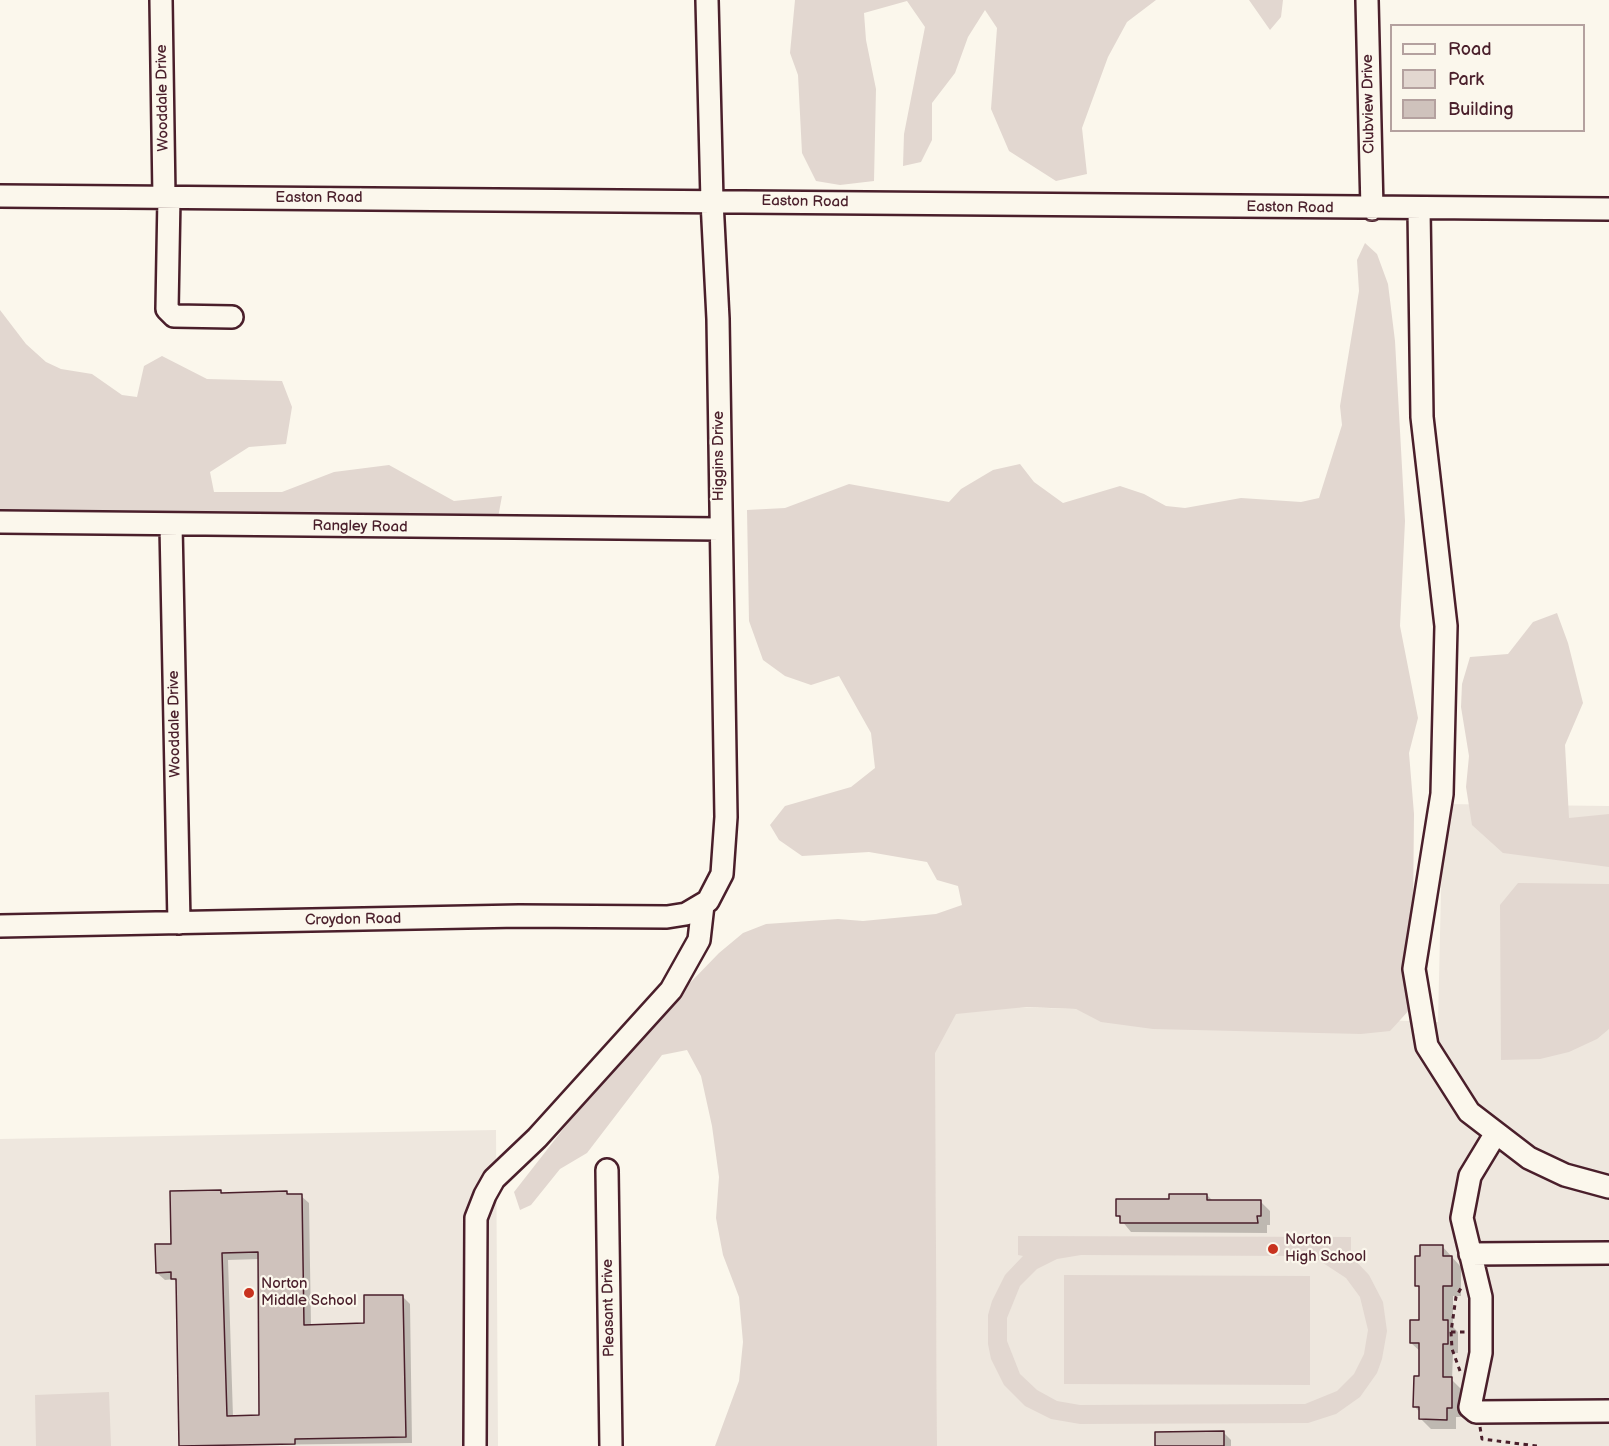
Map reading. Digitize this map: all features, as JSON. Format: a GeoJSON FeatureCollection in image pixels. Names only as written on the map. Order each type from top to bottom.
{"type":"FeatureCollection","features":[{"type":"Feature","properties":{"kind":"street","name":"Wooddale Drive"},"geometry":{"type":"LineString","coordinates":[[161,0],[167,309],[174,316],[232,316]]}},
{"type":"Feature","properties":{"kind":"street","name":"Higgins Drive"},"geometry":{"type":"LineString","coordinates":[[703,905],[719,883],[724,862],[724,637],[720,529],[718,319],[712,201],[707,0]]}},
{"type":"Feature","properties":{"kind":"street","name":"Clubview Drive"},"geometry":{"type":"LineString","coordinates":[[1367,0],[1372,209]]}},
{"type":"Feature","properties":{"kind":"street","name":"Easton Road"},"geometry":{"type":"LineString","coordinates":[[0,196],[1372,209],[1609,209]]}},
{"type":"Feature","properties":{"kind":"street"},"geometry":{"type":"LineString","coordinates":[[1419,209],[1422,417],[1446,626],[1442,794],[1414,969],[1427,1046],[1469,1112],[1528,1158],[1565,1174],[1609,1187]]}},
{"type":"Feature","properties":{"kind":"street","name":"Rangley Road"},"geometry":{"type":"LineString","coordinates":[[0,522],[720,529]]}},
{"type":"Feature","properties":{"kind":"street","name":"Wooddale Drive"},"geometry":{"type":"LineString","coordinates":[[171,525],[178,923]]}},
{"type":"Feature","properties":{"kind":"street"},"geometry":{"type":"LineString","coordinates":[[475,1446],[476,1218],[485,1195],[494,1179],[537,1138],[671,990],[699,940],[703,905]]}},
{"type":"Feature","properties":{"kind":"street","name":"Croydon Road"},"geometry":{"type":"LineString","coordinates":[[0,926],[519,916],[667,917],[686,914],[703,905]]}},
{"type":"Feature","properties":{"kind":"street"},"geometry":{"type":"LineString","coordinates":[[1496,1133],[1470,1176],[1462,1218],[1481,1297],[1481,1353],[1471,1395],[1472,1410],[1609,1411]]}},
{"type":"Feature","properties":{"kind":"street","name":"Pleasant Drive"},"geometry":{"type":"LineString","coordinates":[[607,1170],[611,1446]]}},
{"type":"Feature","properties":{"kind":"street"},"geometry":{"type":"LineString","coordinates":[[1470,1254],[1609,1253]]}},
{"type":"Feature","properties":{"kind":"shaded area","name":"Norton High School"},"geometry":{"type":"Polygon","coordinates":[[[1443,804],[1609,806],[1609,1446],[937,1446],[934,1004],[1438,1022],[1443,804]]]}},
{"type":"Feature","properties":{"kind":"shaded area","name":"Norton Middle School"},"geometry":{"type":"Polygon","coordinates":[[[496,1130],[498,1446],[0,1446],[0,1139],[496,1130]]]}},
{"type":"Feature","properties":{"kind":"green space"},"geometry":{"type":"Polygon","coordinates":[[[795,0],[1156,0],[1127,22],[1108,57],[1082,128],[1087,174],[1056,181],[1009,151],[991,109],[997,28],[985,10],[968,37],[955,73],[932,103],[932,140],[921,162],[903,166],[904,134],[925,27],[907,1],[864,13],[866,40],[876,89],[874,181],[840,185],[816,181],[802,153],[798,75],[790,53],[795,0]]]}},
{"type":"Feature","properties":{"kind":"green space"},"geometry":{"type":"Polygon","coordinates":[[[1249,0],[1283,0],[1281,17],[1270,30],[1249,0]]]}},
{"type":"Feature","properties":{"kind":"green space"},"geometry":{"type":"Polygon","coordinates":[[[1365,243],[1377,254],[1388,284],[1395,341],[1405,521],[1400,626],[1418,718],[1409,753],[1414,814],[1412,1007],[1390,1031],[1361,1034],[1153,1029],[1101,1022],[1076,1009],[1026,1007],[956,1014],[935,1053],[937,1446],[715,1446],[739,1381],[743,1342],[739,1297],[723,1255],[716,1218],[719,1177],[712,1126],[701,1076],[687,1050],[662,1055],[587,1153],[560,1169],[531,1205],[520,1210],[514,1192],[589,1096],[656,1018],[719,953],[743,933],[766,924],[838,919],[863,921],[936,914],[962,905],[958,886],[937,880],[927,862],[869,852],[802,856],[779,840],[770,825],[785,806],[851,787],[875,768],[871,733],[839,676],[811,685],[785,676],[763,660],[749,621],[747,510],[785,508],[849,484],[949,502],[961,489],[993,470],[1020,464],[1034,482],[1063,503],[1120,486],[1144,494],[1166,506],[1185,508],[1241,498],[1301,502],[1319,498],[1342,425],[1340,406],[1359,291],[1357,260],[1365,243]]]}},
{"type":"Feature","properties":{"kind":"green space"},"geometry":{"type":"Polygon","coordinates":[[[0,310],[26,344],[46,362],[61,369],[92,374],[122,395],[137,397],[144,366],[162,356],[207,379],[282,381],[292,407],[286,444],[249,447],[210,472],[214,492],[282,492],[334,472],[389,465],[454,501],[502,496],[497,523],[154,518],[0,510],[0,310]]]}},
{"type":"Feature","properties":{"kind":"green space"},"geometry":{"type":"Polygon","coordinates":[[[1557,613],[1568,643],[1583,703],[1565,745],[1569,818],[1609,814],[1609,867],[1503,853],[1472,825],[1466,787],[1469,756],[1461,707],[1462,684],[1470,657],[1508,654],[1533,622],[1557,613]]]}},
{"type":"Feature","properties":{"kind":"green space"},"geometry":{"type":"Polygon","coordinates":[[[1518,883],[1609,884],[1609,1029],[1597,1039],[1569,1052],[1540,1059],[1501,1060],[1500,905],[1518,883]]]}},
{"type":"Feature","properties":{"kind":"green space"},"geometry":{"type":"Polygon","coordinates":[[[1018,1236],[1351,1237],[1351,1256],[1369,1275],[1383,1302],[1387,1331],[1382,1359],[1377,1373],[1360,1397],[1336,1414],[1308,1423],[1080,1424],[1051,1419],[1025,1406],[1004,1385],[991,1359],[988,1344],[988,1315],[1005,1275],[1023,1256],[1018,1255],[1018,1236]],[[1081,1255],[1057,1259],[1037,1269],[1020,1286],[1007,1318],[1007,1341],[1020,1374],[1037,1390],[1057,1401],[1080,1405],[1305,1404],[1337,1391],[1354,1374],[1364,1354],[1368,1330],[1360,1297],[1346,1278],[1317,1259],[1294,1256],[1081,1255]]]}},
{"type":"Feature","properties":{"kind":"green space"},"geometry":{"type":"Polygon","coordinates":[[[1064,1275],[1310,1276],[1310,1385],[1064,1384],[1064,1275]]]}},
{"type":"Feature","properties":{"kind":"green space"},"geometry":{"type":"Polygon","coordinates":[[[109,1392],[111,1446],[36,1446],[35,1395],[109,1392]]]}},
{"type":"Feature","properties":{"kind":"building"},"geometry":{"type":"Polygon","coordinates":[[[221,1190],[221,1193],[287,1191],[287,1194],[302,1194],[304,1325],[364,1323],[364,1295],[403,1295],[406,1437],[295,1439],[295,1444],[179,1446],[176,1279],[171,1279],[171,1272],[156,1273],[155,1244],[171,1244],[170,1191],[221,1190]],[[258,1252],[222,1253],[227,1416],[259,1415],[258,1252]]]}},
{"type":"Feature","properties":{"kind":"building"},"geometry":{"type":"Polygon","coordinates":[[[1169,1194],[1207,1194],[1207,1200],[1261,1200],[1261,1216],[1257,1216],[1258,1223],[1120,1223],[1120,1216],[1116,1216],[1116,1199],[1169,1199],[1169,1194]]]}},
{"type":"Feature","properties":{"kind":"building"},"geometry":{"type":"Polygon","coordinates":[[[1420,1245],[1443,1245],[1443,1256],[1452,1256],[1452,1286],[1443,1286],[1443,1320],[1448,1320],[1448,1344],[1443,1344],[1443,1377],[1452,1377],[1452,1408],[1447,1408],[1447,1420],[1419,1419],[1419,1407],[1413,1407],[1414,1376],[1419,1376],[1419,1343],[1410,1343],[1410,1320],[1419,1320],[1419,1286],[1415,1286],[1415,1256],[1420,1256],[1420,1245]]]}},
{"type":"Feature","properties":{"kind":"building"},"geometry":{"type":"Polygon","coordinates":[[[1224,1431],[1224,1446],[1155,1446],[1155,1432],[1224,1431]]]}},
{"type":"Feature","properties":{"kind":"place","name":"Norton High School"},"geometry":{"type":"Point","coordinates":[1273,1249]}},
{"type":"Feature","properties":{"kind":"place","name":"Norton Middle School"},"geometry":{"type":"Point","coordinates":[249,1293]}}]}
